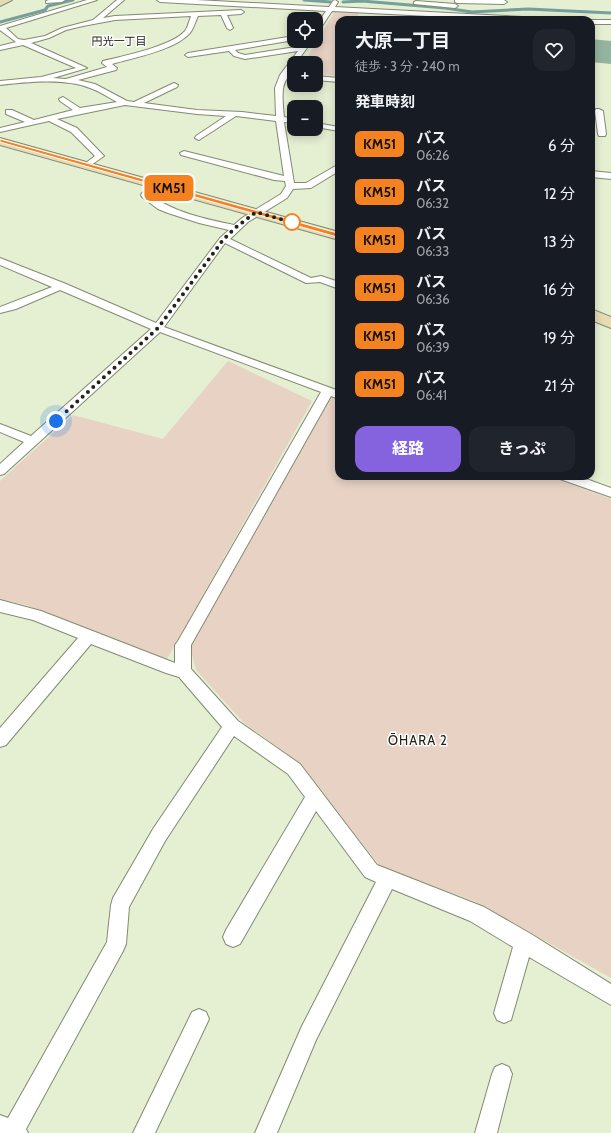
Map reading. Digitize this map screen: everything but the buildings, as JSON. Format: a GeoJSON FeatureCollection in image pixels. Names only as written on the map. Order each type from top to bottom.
{"type":"FeatureCollection","features":[{"type":"Feature","properties":{"kind":"street"},"geometry":{"type":"LineString","coordinates":[[0,3],[8,0]]}},
{"type":"Feature","properties":{"kind":"street"},"geometry":{"type":"LineString","coordinates":[[48,2],[62,0]]}},
{"type":"Feature","properties":{"kind":"street"},"geometry":{"type":"LineString","coordinates":[[1,28],[34,21],[94,0]]}},
{"type":"Feature","properties":{"kind":"street"},"geometry":{"type":"LineString","coordinates":[[96,21],[120,0]]}},
{"type":"Feature","properties":{"kind":"street"},"geometry":{"type":"LineString","coordinates":[[160,0],[322,9]]}},
{"type":"Feature","properties":{"kind":"street"},"geometry":{"type":"LineString","coordinates":[[323,21],[332,9],[336,0]]}},
{"type":"Feature","properties":{"kind":"street"},"geometry":{"type":"LineString","coordinates":[[0,48],[23,43],[50,32],[82,24],[129,16],[195,15],[322,9],[454,7],[504,2]]}},
{"type":"Feature","properties":{"kind":"street"},"geometry":{"type":"LineString","coordinates":[[416,3],[515,16]]}},
{"type":"Feature","properties":{"kind":"street"},"geometry":{"type":"LineString","coordinates":[[224,13],[230,28]]}},
{"type":"Feature","properties":{"kind":"street"},"geometry":{"type":"LineString","coordinates":[[68,81],[113,68],[106,63],[165,45],[177,39],[187,32],[195,15]]}},
{"type":"Feature","properties":{"kind":"street"},"geometry":{"type":"LineString","coordinates":[[595,22],[611,22]]}},
{"type":"Feature","properties":{"kind":"street"},"geometry":{"type":"LineString","coordinates":[[0,83],[42,79],[83,68],[37,47],[16,40],[1,28]]}},
{"type":"Feature","properties":{"kind":"street"},"geometry":{"type":"LineString","coordinates":[[188,54],[287,39]]}},
{"type":"Feature","properties":{"kind":"street"},"geometry":{"type":"LineString","coordinates":[[230,48],[236,55],[245,57],[304,48]]}},
{"type":"Feature","properties":{"kind":"street"},"geometry":{"type":"LineString","coordinates":[[0,471],[158,328],[223,240],[235,228],[256,212],[284,196],[289,182],[280,119],[279,88],[284,75],[304,48]]}},
{"type":"Feature","properties":{"kind":"street"},"geometry":{"type":"LineString","coordinates":[[42,79],[68,81],[92,86],[125,104]]}},
{"type":"Feature","properties":{"kind":"street"},"geometry":{"type":"LineString","coordinates":[[323,79],[335,80]]}},
{"type":"Feature","properties":{"kind":"street"},"geometry":{"type":"LineString","coordinates":[[136,104],[174,85]]}},
{"type":"Feature","properties":{"kind":"street"},"geometry":{"type":"LineString","coordinates":[[63,100],[79,111]]}},
{"type":"Feature","properties":{"kind":"street"},"geometry":{"type":"LineString","coordinates":[[0,130],[52,119],[79,111],[125,104],[287,120]]}},
{"type":"Feature","properties":{"kind":"street"},"geometry":{"type":"LineString","coordinates":[[598,111],[602,134]]}},
{"type":"Feature","properties":{"kind":"street"},"geometry":{"type":"LineString","coordinates":[[9,112],[33,122]]}},
{"type":"Feature","properties":{"kind":"street"},"geometry":{"type":"LineString","coordinates":[[199,138],[234,114]]}},
{"type":"Feature","properties":{"kind":"street"},"geometry":{"type":"LineString","coordinates":[[52,119],[74,130],[100,156],[86,165]]}},
{"type":"Feature","properties":{"kind":"street"},"geometry":{"type":"LineString","coordinates":[[0,124],[9,127]]}},
{"type":"Feature","properties":{"kind":"street"},"geometry":{"type":"LineString","coordinates":[[323,126],[335,127]]}},
{"type":"Feature","properties":{"kind":"street"},"geometry":{"type":"LineString","coordinates":[[595,133],[611,135]]}},
{"type":"Feature","properties":{"kind":"street"},"geometry":{"type":"LineString","coordinates":[[0,141],[335,235]]}},
{"type":"Feature","properties":{"kind":"street"},"geometry":{"type":"LineString","coordinates":[[184,153],[308,186],[335,172]]}},
{"type":"Feature","properties":{"kind":"street"},"geometry":{"type":"LineString","coordinates":[[595,174],[611,176]]}},
{"type":"Feature","properties":{"kind":"street"},"geometry":{"type":"LineString","coordinates":[[158,185],[145,194],[162,207],[202,221],[235,228]]}},
{"type":"Feature","properties":{"kind":"street"},"geometry":{"type":"LineString","coordinates":[[223,240],[232,242],[310,281],[321,279],[335,284]]}},
{"type":"Feature","properties":{"kind":"street"},"geometry":{"type":"LineString","coordinates":[[0,261],[158,328],[334,393],[183,645],[183,671]]}},
{"type":"Feature","properties":{"kind":"street"},"geometry":{"type":"LineString","coordinates":[[0,310],[12,307],[62,286]]}},
{"type":"Feature","properties":{"kind":"street"},"geometry":{"type":"LineString","coordinates":[[595,316],[611,323]]}},
{"type":"Feature","properties":{"kind":"street"},"geometry":{"type":"LineString","coordinates":[[0,428],[33,441]]}},
{"type":"Feature","properties":{"kind":"street"},"geometry":{"type":"LineString","coordinates":[[576,480],[611,493]]}},
{"type":"Feature","properties":{"kind":"street"},"geometry":{"type":"LineString","coordinates":[[0,606],[36,615],[171,669],[183,671],[232,726],[294,769],[371,871],[477,914],[524,941],[611,995]]}},
{"type":"Feature","properties":{"kind":"street"},"geometry":{"type":"LineString","coordinates":[[0,740],[89,636]]}},
{"type":"Feature","properties":{"kind":"street"},"geometry":{"type":"LineString","coordinates":[[10,1130],[116,944],[120,905],[159,835],[232,726]]}},
{"type":"Feature","properties":{"kind":"street"},"geometry":{"type":"LineString","coordinates":[[232,937],[315,796]]}},
{"type":"Feature","properties":{"kind":"street"},"geometry":{"type":"LineString","coordinates":[[266,1133],[309,1033],[388,878]]}},
{"type":"Feature","properties":{"kind":"street"},"geometry":{"type":"LineString","coordinates":[[504,1013],[524,941]]}},
{"type":"Feature","properties":{"kind":"street"},"geometry":{"type":"LineString","coordinates":[[144,1133],[199,1019]]}},
{"type":"Feature","properties":{"kind":"street"},"geometry":{"type":"LineString","coordinates":[[486,1133],[502,1074]]}},
{"type":"Feature","properties":{"kind":"shaded area"},"geometry":{"type":"Polygon","coordinates":[[[335,11],[359,12],[358,16],[335,16],[335,76],[323,75],[323,56],[308,56],[313,48],[323,48],[323,31],[335,11]]]}},
{"type":"Feature","properties":{"kind":"shaded area"},"geometry":{"type":"Polygon","coordinates":[[[228,361],[312,401],[167,659],[23,604],[0,600],[0,481],[73,415],[163,439],[228,361]]]}},
{"type":"Feature","properties":{"kind":"shaded area"},"geometry":{"type":"Polygon","coordinates":[[[329,394],[335,396],[335,480],[560,480],[611,499],[611,978],[474,901],[380,866],[296,761],[244,723],[196,670],[190,647],[329,394]]]}},
{"type":"Feature","properties":{"kind":"waterway"},"geometry":{"type":"LineString","coordinates":[[0,22],[45,10],[48,6],[73,0]]}},
{"type":"Feature","properties":{"kind":"waterway"},"geometry":{"type":"LineString","coordinates":[[304,0],[331,2]]}},
{"type":"Feature","properties":{"kind":"waterway"},"geometry":{"type":"LineString","coordinates":[[343,2],[362,1],[445,8],[472,12],[528,9],[611,13]]}},
{"type":"Feature","properties":{"kind":"bus line","name":"KM51"},"geometry":{"type":"LineString","coordinates":[[0,141],[335,235]]}},
{"type":"Feature","properties":{"kind":"district","name":"円光一丁目"},"geometry":{"type":"Point","coordinates":[119,41]}},
{"type":"Feature","properties":{"kind":"district","name":"ŌHARA 2"},"geometry":{"type":"Point","coordinates":[418,740]}},
{"type":"Feature","properties":{"kind":"route"},"geometry":{"type":"LineString","coordinates":[[56,421],[158,328],[223,240],[235,228],[256,212],[298,224],[292,222]]}}]}
